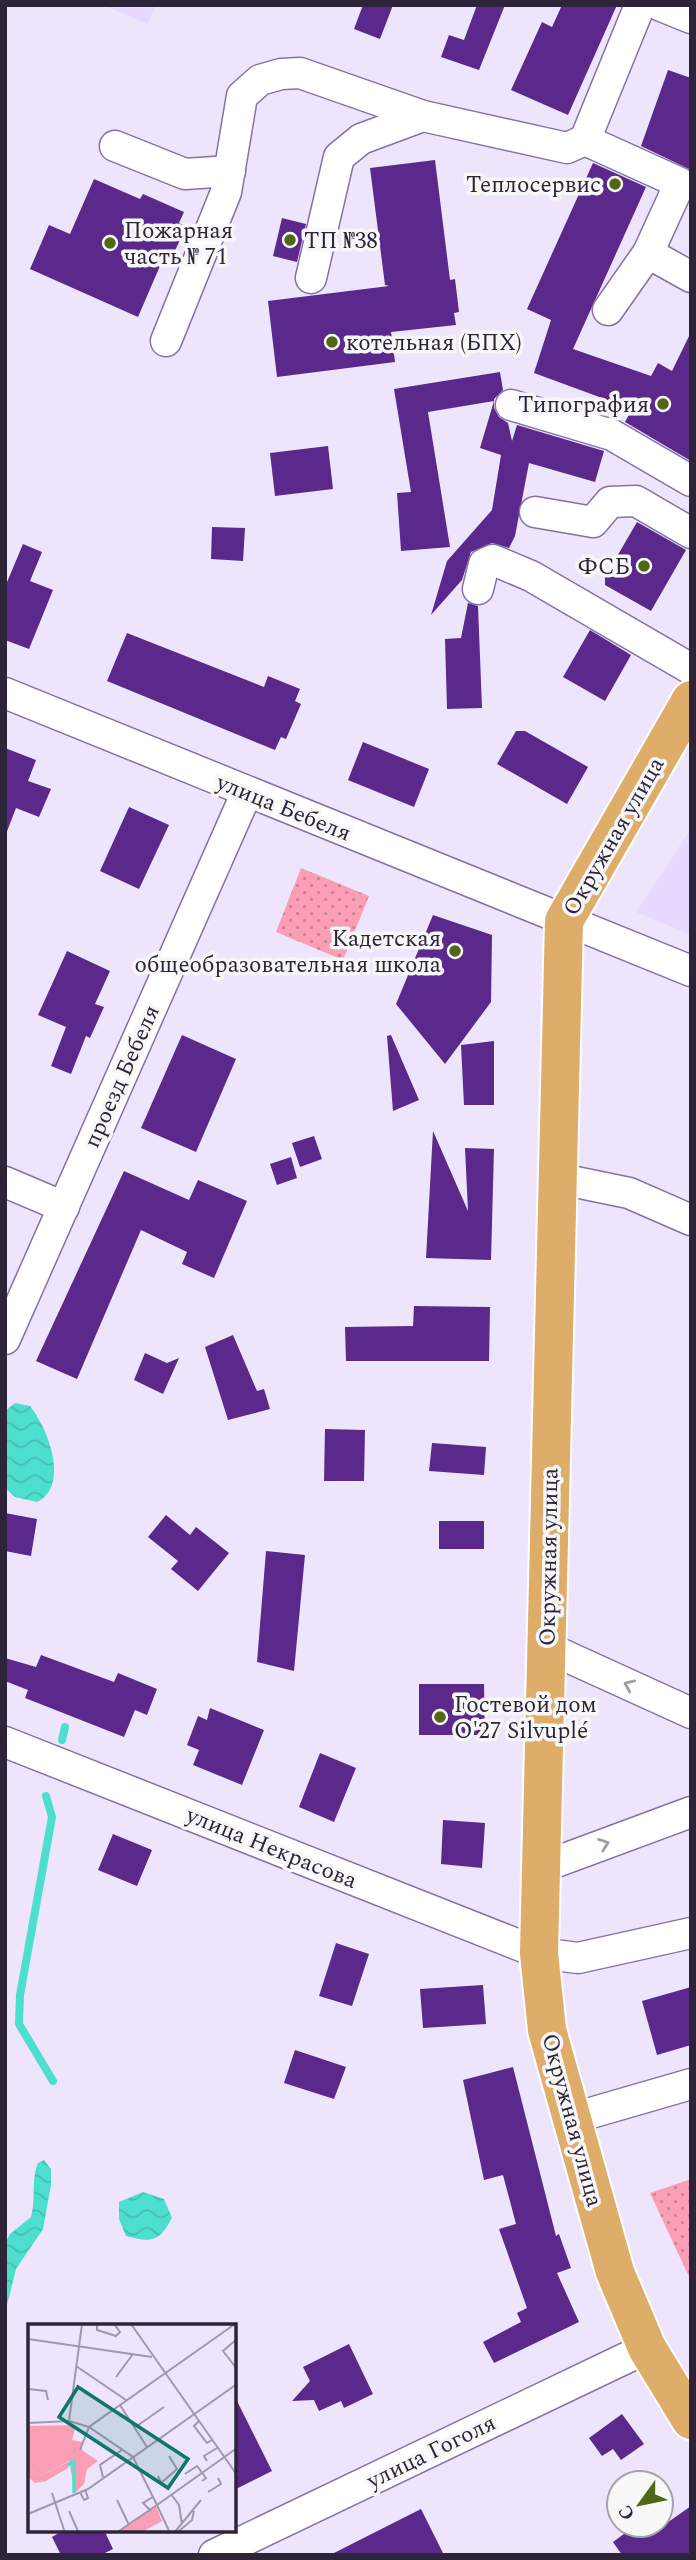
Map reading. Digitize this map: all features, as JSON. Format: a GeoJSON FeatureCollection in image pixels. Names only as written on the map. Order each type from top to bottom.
{"type":"FeatureCollection","features":[{"type":"Feature","properties":{"kind":"main road","name":"Окружная улица"},"geometry":{"type":"LineString","coordinates":[[691,701],[564,920],[539,1953],[547,2030],[615,2272],[647,2347],[691,2420]]}},
{"type":"Feature","properties":{"kind":"street"},"geometry":{"type":"LineString","coordinates":[[166,341],[226,192],[242,96],[260,80],[281,74],[300,73],[423,116],[567,148],[585,140],[640,5]]}},
{"type":"Feature","properties":{"kind":"street"},"geometry":{"type":"LineString","coordinates":[[659,5],[691,18]]}},
{"type":"Feature","properties":{"kind":"street"},"geometry":{"type":"LineString","coordinates":[[311,278],[339,157],[362,139],[423,116]]}},
{"type":"Feature","properties":{"kind":"street"},"geometry":{"type":"LineString","coordinates":[[585,140],[680,183],[648,253],[608,310]]}},
{"type":"Feature","properties":{"kind":"street"},"geometry":{"type":"LineString","coordinates":[[115,145],[185,174],[230,170]]}},
{"type":"Feature","properties":{"kind":"street"},"geometry":{"type":"LineString","coordinates":[[648,253],[691,277]]}},
{"type":"Feature","properties":{"kind":"street"},"geometry":{"type":"LineString","coordinates":[[511,405],[612,435],[691,481]]}},
{"type":"Feature","properties":{"kind":"street"},"geometry":{"type":"LineString","coordinates":[[535,512],[593,522],[610,502],[636,501],[691,533]]}},
{"type":"Feature","properties":{"kind":"street"},"geometry":{"type":"LineString","coordinates":[[478,589],[484,564],[493,560],[531,576],[691,669]]}},
{"type":"Feature","properties":{"kind":"street","name":"улица Бебеля"},"geometry":{"type":"LineString","coordinates":[[5,693],[691,971]]}},
{"type":"Feature","properties":{"kind":"street","name":"проезд Бебеля"},"geometry":{"type":"LineString","coordinates":[[5,1339],[247,792]]}},
{"type":"Feature","properties":{"kind":"street"},"geometry":{"type":"LineString","coordinates":[[556,1178],[629,1193],[691,1220]]}},
{"type":"Feature","properties":{"kind":"street"},"geometry":{"type":"LineString","coordinates":[[5,1182],[64,1207]]}},
{"type":"Feature","properties":{"kind":"street"},"geometry":{"type":"LineString","coordinates":[[546,1647],[691,1713]]}},
{"type":"Feature","properties":{"kind":"street","name":"улица Некрасова"},"geometry":{"type":"LineString","coordinates":[[5,1742],[539,1953],[578,1958],[691,1933]]}},
{"type":"Feature","properties":{"kind":"street"},"geometry":{"type":"LineString","coordinates":[[541,1868],[691,1812]]}},
{"type":"Feature","properties":{"kind":"street"},"geometry":{"type":"LineString","coordinates":[[570,2119],[691,2084]]}},
{"type":"Feature","properties":{"kind":"street","name":"улица Гоголя"},"geometry":{"type":"LineString","coordinates":[[214,2555],[647,2347]]}},
{"type":"Feature","properties":{"kind":"shaded area"},"geometry":{"type":"Polygon","coordinates":[[[102,5],[155,5],[148,24],[102,5]]]}},
{"type":"Feature","properties":{"kind":"shaded area"},"geometry":{"type":"Polygon","coordinates":[[[691,829],[691,935],[636,912],[691,829]]]}},
{"type":"Feature","properties":{"kind":"shaded area"},"geometry":{"type":"Polygon","coordinates":[[[301,868],[369,896],[343,960],[276,932],[301,868]]]}},
{"type":"Feature","properties":{"kind":"shaded area"},"geometry":{"type":"Polygon","coordinates":[[[691,2179],[691,2281],[650,2193],[691,2179]]]}},
{"type":"Feature","properties":{"kind":"water"},"geometry":{"type":"Polygon","coordinates":[[[15,1403],[30,1406],[43,1428],[53,1456],[52,1483],[47,1494],[37,1502],[15,1497],[5,1488],[5,1411],[15,1403]]]}},
{"type":"Feature","properties":{"kind":"water"},"geometry":{"type":"Polygon","coordinates":[[[44,2160],[51,2169],[51,2185],[43,2229],[16,2269],[5,2313],[5,2243],[10,2234],[31,2217],[36,2169],[38,2163],[44,2160]]]}},
{"type":"Feature","properties":{"kind":"water"},"geometry":{"type":"Polygon","coordinates":[[[143,2192],[164,2199],[172,2218],[159,2236],[149,2240],[126,2236],[119,2219],[119,2202],[143,2192]]]}},
{"type":"Feature","properties":{"kind":"building"},"geometry":{"type":"Polygon","coordinates":[[[363,5],[393,5],[380,39],[354,29],[363,5]]]}},
{"type":"Feature","properties":{"kind":"building"},"geometry":{"type":"Polygon","coordinates":[[[477,5],[505,5],[479,70],[441,57],[449,35],[464,40],[477,5]]]}},
{"type":"Feature","properties":{"kind":"building"},"geometry":{"type":"Polygon","coordinates":[[[562,5],[617,5],[568,115],[511,90],[542,22],[552,27],[562,5]]]}},
{"type":"Feature","properties":{"kind":"building"},"geometry":{"type":"Polygon","coordinates":[[[668,70],[691,78],[691,170],[641,146],[668,70]]]}},
{"type":"Feature","properties":{"kind":"building"},"geometry":{"type":"Polygon","coordinates":[[[435,160],[450,280],[455,279],[459,312],[454,313],[456,325],[391,332],[395,362],[277,377],[268,301],[389,286],[385,285],[370,168],[435,160]]]}},
{"type":"Feature","properties":{"kind":"building"},"geometry":{"type":"Polygon","coordinates":[[[593,163],[646,187],[573,349],[651,376],[658,363],[672,371],[691,332],[691,461],[625,422],[632,409],[534,373],[551,320],[527,309],[593,163]]]}},
{"type":"Feature","properties":{"kind":"building","name":"Пожарная часть № 71"},"geometry":{"type":"Polygon","coordinates":[[[94,179],[140,199],[143,194],[184,212],[179,223],[186,227],[173,255],[166,252],[138,317],[30,269],[49,225],[70,234],[94,179]]]}},
{"type":"Feature","properties":{"kind":"building","name":"ТП №38"},"geometry":{"type":"Polygon","coordinates":[[[282,218],[306,224],[297,262],[273,256],[282,218]]]}},
{"type":"Feature","properties":{"kind":"building"},"geometry":{"type":"Polygon","coordinates":[[[500,372],[503,390],[494,401],[428,412],[450,547],[401,551],[397,493],[411,492],[394,389],[500,372]]]}},
{"type":"Feature","properties":{"kind":"building"},"geometry":{"type":"Polygon","coordinates":[[[494,401],[499,417],[508,423],[512,441],[517,425],[604,451],[595,482],[529,463],[515,536],[509,548],[492,543],[471,552],[462,580],[431,615],[447,561],[492,510],[501,455],[480,448],[494,401]]]}},
{"type":"Feature","properties":{"kind":"building"},"geometry":{"type":"Polygon","coordinates":[[[328,446],[333,489],[275,496],[270,453],[328,446]]]}},
{"type":"Feature","properties":{"kind":"building","name":"ФСБ"},"geometry":{"type":"Polygon","coordinates":[[[637,522],[686,550],[651,611],[605,585],[605,577],[637,522]]]}},
{"type":"Feature","properties":{"kind":"building"},"geometry":{"type":"Polygon","coordinates":[[[212,527],[245,528],[243,561],[211,559],[212,527]]]}},
{"type":"Feature","properties":{"kind":"building"},"geometry":{"type":"Polygon","coordinates":[[[23,544],[42,552],[30,581],[53,590],[29,649],[5,640],[5,587],[23,544]]]}},
{"type":"Feature","properties":{"kind":"building"},"geometry":{"type":"Polygon","coordinates":[[[468,603],[478,606],[482,708],[447,709],[445,639],[461,638],[468,603]]]}},
{"type":"Feature","properties":{"kind":"building"},"geometry":{"type":"Polygon","coordinates":[[[590,630],[631,655],[605,701],[563,677],[590,630]]]}},
{"type":"Feature","properties":{"kind":"building"},"geometry":{"type":"Polygon","coordinates":[[[127,633],[264,687],[268,676],[300,689],[295,701],[301,704],[286,739],[281,737],[275,750],[107,681],[127,633]]]}},
{"type":"Feature","properties":{"kind":"building"},"geometry":{"type":"Polygon","coordinates":[[[516,731],[525,731],[588,767],[567,804],[497,764],[516,731]]]}},
{"type":"Feature","properties":{"kind":"building"},"geometry":{"type":"Polygon","coordinates":[[[363,742],[429,769],[414,807],[348,780],[363,742]]]}},
{"type":"Feature","properties":{"kind":"building"},"geometry":{"type":"Polygon","coordinates":[[[5,748],[36,760],[28,781],[51,789],[39,817],[16,808],[6,834],[5,748]]]}},
{"type":"Feature","properties":{"kind":"building"},"geometry":{"type":"Polygon","coordinates":[[[129,807],[169,825],[139,889],[100,871],[129,807]]]}},
{"type":"Feature","properties":{"kind":"building","name":"Кадетская общеобразовательная школа"},"geometry":{"type":"Polygon","coordinates":[[[433,915],[492,935],[491,1002],[445,1064],[396,1004],[433,915]]]}},
{"type":"Feature","properties":{"kind":"building"},"geometry":{"type":"Polygon","coordinates":[[[67,951],[110,971],[95,1004],[104,1007],[90,1038],[86,1036],[71,1074],[51,1066],[66,1027],[38,1015],[67,951]]]}},
{"type":"Feature","properties":{"kind":"building"},"geometry":{"type":"Polygon","coordinates":[[[182,1035],[236,1059],[196,1152],[141,1128],[182,1035]]]}},
{"type":"Feature","properties":{"kind":"building"},"geometry":{"type":"Polygon","coordinates":[[[391,1035],[419,1100],[393,1111],[387,1036],[391,1035]]]}},
{"type":"Feature","properties":{"kind":"building"},"geometry":{"type":"Polygon","coordinates":[[[494,1041],[494,1105],[464,1105],[461,1045],[494,1041]]]}},
{"type":"Feature","properties":{"kind":"building"},"geometry":{"type":"Polygon","coordinates":[[[433,1131],[468,1211],[465,1148],[494,1149],[491,1260],[426,1258],[433,1131]]]}},
{"type":"Feature","properties":{"kind":"building"},"geometry":{"type":"Polygon","coordinates":[[[314,1136],[322,1159],[300,1167],[292,1143],[314,1136]]]}},
{"type":"Feature","properties":{"kind":"building"},"geometry":{"type":"Polygon","coordinates":[[[291,1157],[297,1178],[277,1185],[270,1164],[291,1157]]]}},
{"type":"Feature","properties":{"kind":"building"},"geometry":{"type":"Polygon","coordinates":[[[124,1171],[189,1200],[198,1180],[247,1201],[214,1278],[182,1264],[187,1252],[141,1230],[77,1379],[36,1361],[124,1171]]]}},
{"type":"Feature","properties":{"kind":"building"},"geometry":{"type":"Polygon","coordinates":[[[414,1306],[490,1307],[489,1361],[346,1361],[345,1327],[413,1326],[414,1306]]]}},
{"type":"Feature","properties":{"kind":"building"},"geometry":{"type":"Polygon","coordinates":[[[233,1335],[257,1391],[264,1389],[270,1409],[228,1420],[205,1347],[233,1335]]]}},
{"type":"Feature","properties":{"kind":"building"},"geometry":{"type":"Polygon","coordinates":[[[145,1353],[167,1363],[179,1358],[163,1394],[134,1380],[145,1353]]]}},
{"type":"Feature","properties":{"kind":"building"},"geometry":{"type":"Polygon","coordinates":[[[325,1429],[365,1430],[364,1481],[324,1481],[325,1429]]]}},
{"type":"Feature","properties":{"kind":"building"},"geometry":{"type":"Polygon","coordinates":[[[432,1443],[486,1447],[484,1475],[429,1471],[432,1443]]]}},
{"type":"Feature","properties":{"kind":"building"},"geometry":{"type":"Polygon","coordinates":[[[5,1513],[37,1519],[31,1556],[5,1551],[5,1513]]]}},
{"type":"Feature","properties":{"kind":"building"},"geometry":{"type":"Polygon","coordinates":[[[166,1515],[190,1535],[196,1527],[229,1553],[198,1591],[171,1569],[178,1561],[148,1537],[166,1515]]]}},
{"type":"Feature","properties":{"kind":"building"},"geometry":{"type":"Polygon","coordinates":[[[439,1521],[484,1521],[484,1549],[439,1549],[439,1521]]]}},
{"type":"Feature","properties":{"kind":"building"},"geometry":{"type":"Polygon","coordinates":[[[266,1551],[305,1555],[294,1671],[257,1662],[266,1551]]]}},
{"type":"Feature","properties":{"kind":"building"},"geometry":{"type":"Polygon","coordinates":[[[41,1655],[114,1682],[118,1673],[157,1689],[147,1715],[135,1710],[124,1737],[25,1698],[28,1690],[5,1681],[5,1658],[36,1667],[41,1655]]]}},
{"type":"Feature","properties":{"kind":"building"},"geometry":{"type":"Polygon","coordinates":[[[419,1684],[484,1684],[485,1735],[419,1735],[419,1684]]]}},
{"type":"Feature","properties":{"kind":"building"},"geometry":{"type":"Polygon","coordinates":[[[210,1708],[264,1730],[242,1785],[193,1765],[199,1750],[187,1745],[198,1716],[207,1720],[210,1708]]]}},
{"type":"Feature","properties":{"kind":"building"},"geometry":{"type":"Polygon","coordinates":[[[320,1753],[356,1768],[334,1822],[299,1807],[320,1753]]]}},
{"type":"Feature","properties":{"kind":"building"},"geometry":{"type":"Polygon","coordinates":[[[443,1820],[485,1823],[482,1868],[441,1864],[443,1820]]]}},
{"type":"Feature","properties":{"kind":"building"},"geometry":{"type":"Polygon","coordinates":[[[113,1834],[152,1850],[137,1886],[98,1870],[113,1834]]]}},
{"type":"Feature","properties":{"kind":"building"},"geometry":{"type":"Polygon","coordinates":[[[336,1943],[369,1954],[352,2006],[319,1996],[336,1943]]]}},
{"type":"Feature","properties":{"kind":"building"},"geometry":{"type":"Polygon","coordinates":[[[483,1985],[486,2024],[423,2028],[420,1989],[483,1985]]]}},
{"type":"Feature","properties":{"kind":"building"},"geometry":{"type":"Polygon","coordinates":[[[691,1987],[691,2045],[657,2055],[642,2001],[691,1987]]]}},
{"type":"Feature","properties":{"kind":"building"},"geometry":{"type":"Polygon","coordinates":[[[295,2050],[346,2067],[334,2099],[284,2083],[295,2050]]]}},
{"type":"Feature","properties":{"kind":"building"},"geometry":{"type":"Polygon","coordinates":[[[513,2067],[556,2236],[559,2234],[571,2268],[557,2273],[579,2322],[494,2363],[483,2342],[521,2322],[517,2313],[527,2308],[499,2229],[516,2224],[503,2175],[484,2180],[463,2080],[513,2067]]]}},
{"type":"Feature","properties":{"kind":"building"},"geometry":{"type":"Polygon","coordinates":[[[349,2344],[373,2394],[344,2408],[341,2401],[319,2411],[314,2400],[292,2401],[310,2381],[303,2367],[349,2344]]]}},
{"type":"Feature","properties":{"kind":"building"},"geometry":{"type":"Polygon","coordinates":[[[236,2399],[272,2471],[236,2489],[236,2399]]]}},
{"type":"Feature","properties":{"kind":"building"},"geometry":{"type":"Polygon","coordinates":[[[622,2414],[644,2444],[621,2460],[613,2449],[602,2456],[589,2438],[622,2414]]]}},
{"type":"Feature","properties":{"kind":"building"},"geometry":{"type":"Polygon","coordinates":[[[691,2506],[691,2555],[622,2555],[613,2542],[617,2539],[675,2539],[675,2517],[691,2506]]]}},
{"type":"Feature","properties":{"kind":"building"},"geometry":{"type":"Polygon","coordinates":[[[421,2509],[444,2555],[330,2555],[421,2509]]]}},
{"type":"Feature","properties":{"kind":"building"},"geometry":{"type":"Polygon","coordinates":[[[61,2532],[105,2532],[113,2549],[101,2555],[61,2555],[52,2537],[61,2532]]]}},
{"type":"Feature","properties":{"kind":"waterway"},"geometry":{"type":"LineString","coordinates":[[62,1740],[65,1727]]}},
{"type":"Feature","properties":{"kind":"waterway"},"geometry":{"type":"LineString","coordinates":[[46,1796],[52,1817],[20,1995],[19,2024],[53,2081]]}},
{"type":"Feature","properties":{"kind":"place","name":"Теплосервис"},"geometry":{"type":"Point","coordinates":[615,184]}},
{"type":"Feature","properties":{"kind":"place","name":"ТП №38"},"geometry":{"type":"Point","coordinates":[290,240]}},
{"type":"Feature","properties":{"kind":"place","name":"Пожарная часть № 71"},"geometry":{"type":"Point","coordinates":[110,243]}},
{"type":"Feature","properties":{"kind":"place","name":"котельная (БПХ)"},"geometry":{"type":"Point","coordinates":[332,342]}},
{"type":"Feature","properties":{"kind":"place","name":"Типография"},"geometry":{"type":"Point","coordinates":[663,404]}},
{"type":"Feature","properties":{"kind":"place","name":"ФСБ"},"geometry":{"type":"Point","coordinates":[644,566]}},
{"type":"Feature","properties":{"kind":"place","name":"Кадетская общеобразовательная школа"},"geometry":{"type":"Point","coordinates":[455,951]}},
{"type":"Feature","properties":{"kind":"place","name":"Гостевой дом O'27 Silvuplé"},"geometry":{"type":"Point","coordinates":[440,1717]}}]}
